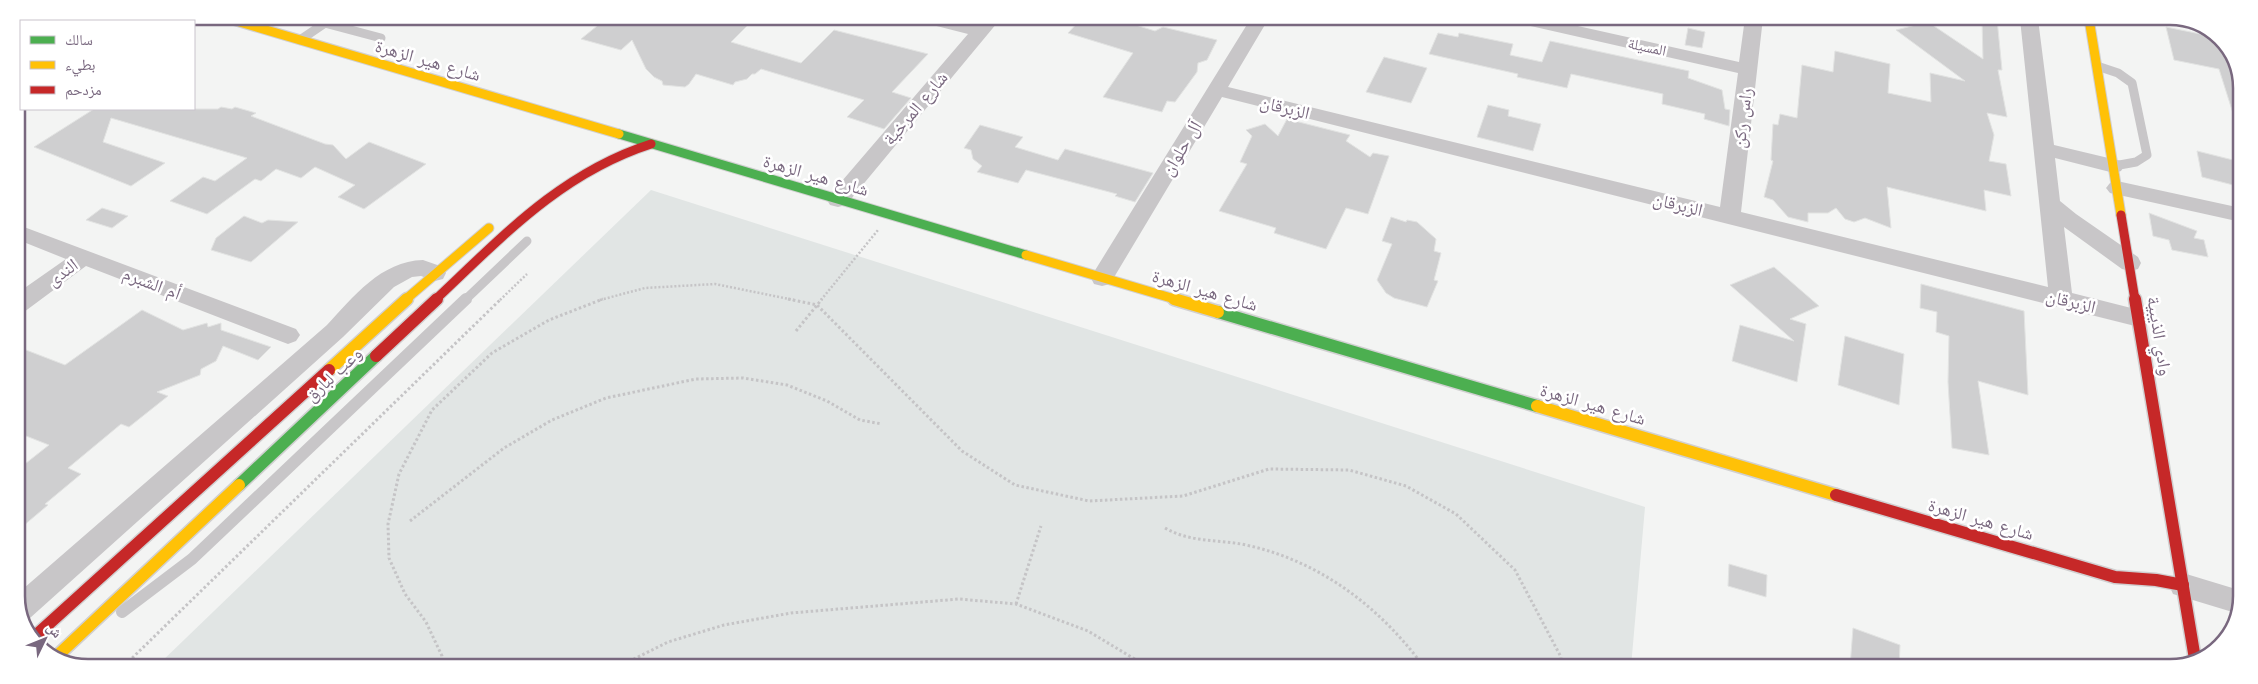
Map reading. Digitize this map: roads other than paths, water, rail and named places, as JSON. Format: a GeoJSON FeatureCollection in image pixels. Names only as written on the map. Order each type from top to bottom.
{"type":"FeatureCollection","features":[{"type":"Feature","properties":{"kind":"street","name":"شارع هير الزهرة"},"geometry":{"type":"LineString","coordinates":[[253,25],[2115,577],[2156,580],[2183,585]]}},
{"type":"Feature","properties":{"kind":"street","name":"شارع المرخية"},"geometry":{"type":"LineString","coordinates":[[838,200],[986,25]]}},
{"type":"Feature","properties":{"kind":"street","name":"آل حلوان"},"geometry":{"type":"LineString","coordinates":[[1102,278],[1256,25]]}},
{"type":"Feature","properties":{"kind":"street","name":"المسيلة"},"geometry":{"type":"LineString","coordinates":[[1549,25],[1748,69]]}},
{"type":"Feature","properties":{"kind":"street","name":"راس ركن"},"geometry":{"type":"LineString","coordinates":[[1730,217],[1753,25]]}},
{"type":"Feature","properties":{"kind":"street"},"geometry":{"type":"LineString","coordinates":[[2030,25],[2061,298]]}},
{"type":"Feature","properties":{"kind":"street","name":"وادي الذيبية"},"geometry":{"type":"LineString","coordinates":[[2090,25],[2194,654]]}},
{"type":"Feature","properties":{"kind":"street","name":"الزبرقان"},"geometry":{"type":"LineString","coordinates":[[1216,90],[2139,318]]}},
{"type":"Feature","properties":{"kind":"street"},"geometry":{"type":"LineString","coordinates":[[515,210],[608,148],[618,134]]}},
{"type":"Feature","properties":{"kind":"street","name":"وعب لبارق"},"geometry":{"type":"LineString","coordinates":[[61,652],[521,220],[549,196],[599,162],[632,148],[651,144]]}},
{"type":"Feature","properties":{"kind":"street"},"geometry":{"type":"LineString","coordinates":[[2044,148],[2114,166]]}},
{"type":"Feature","properties":{"kind":"street"},"geometry":{"type":"LineString","coordinates":[[2117,188],[2233,213]]}},
{"type":"Feature","properties":{"kind":"street"},"geometry":{"type":"LineString","coordinates":[[2050,203],[2068,220],[2130,263]]}},
{"type":"Feature","properties":{"kind":"street","name":"وعب لبارق"},"geometry":{"type":"LineString","coordinates":[[38,634],[436,273],[495,223]]}},
{"type":"Feature","properties":{"kind":"street","name":"أم الشبرم"},"geometry":{"type":"LineString","coordinates":[[25,234],[288,335]]}},
{"type":"Feature","properties":{"kind":"street","name":"الندى"},"geometry":{"type":"LineString","coordinates":[[25,300],[84,257]]}},
{"type":"Feature","properties":{"kind":"street"},"geometry":{"type":"LineString","coordinates":[[26,604],[335,331],[377,289],[402,272],[420,268],[436,273]]}},
{"type":"Feature","properties":{"kind":"street"},"geometry":{"type":"LineString","coordinates":[[304,358],[294,347],[288,335],[335,331]]}},
{"type":"Feature","properties":{"kind":"street"},"geometry":{"type":"LineString","coordinates":[[153,590],[161,560]]}},
{"type":"Feature","properties":{"kind":"street"},"geometry":{"type":"LineString","coordinates":[[2183,585],[2232,600]]}},
{"type":"Feature","properties":{"kind":"lane"},"geometry":{"type":"LineString","coordinates":[[300,40],[322,25]]}},
{"type":"Feature","properties":{"kind":"lane"},"geometry":{"type":"LineString","coordinates":[[332,25],[381,38]]}},
{"type":"Feature","properties":{"kind":"lane"},"geometry":{"type":"LineString","coordinates":[[2097,66],[2109,69],[2132,83],[2147,155],[2136,162],[2114,166]]}},
{"type":"Feature","properties":{"kind":"lane"},"geometry":{"type":"LineString","coordinates":[[70,656],[103,627],[192,559],[527,240]]}}]}
